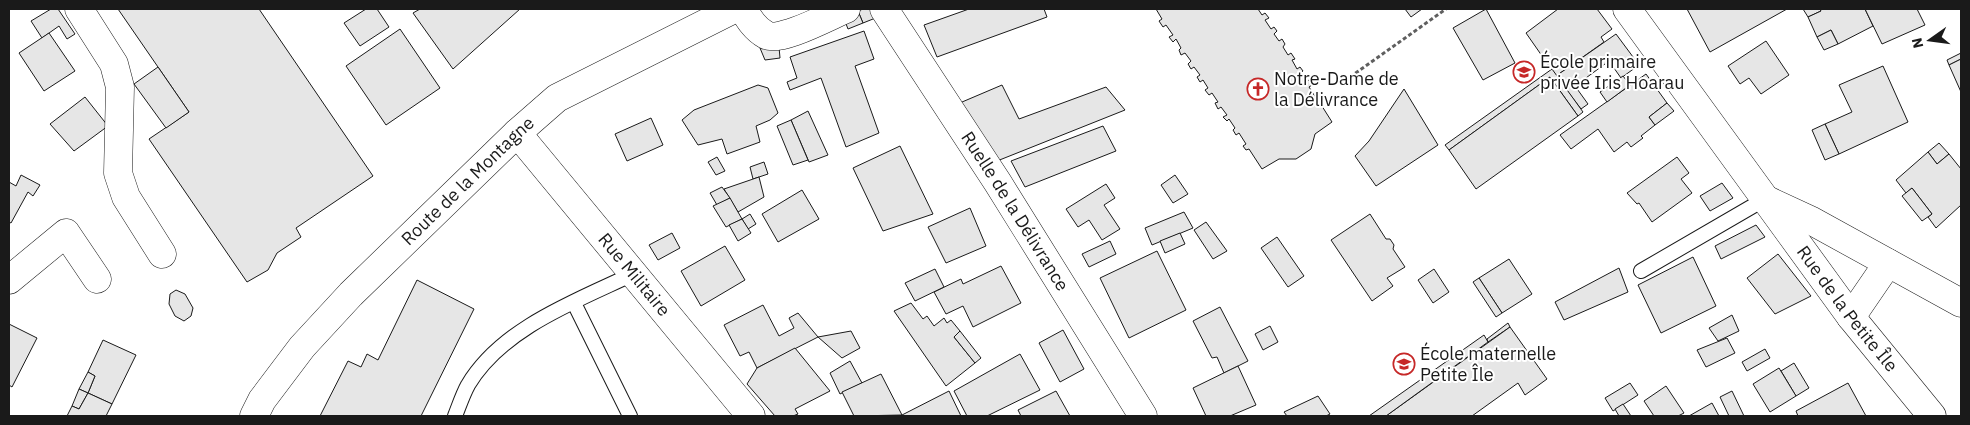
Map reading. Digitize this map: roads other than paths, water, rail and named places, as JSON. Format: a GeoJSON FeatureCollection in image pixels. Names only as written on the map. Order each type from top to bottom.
{"type":"FeatureCollection","features":[{"type":"Feature","properties":{"kind":"street"},"geometry":{"type":"LineString","coordinates":[[79,9],[114,64],[120,87],[118,173],[126,197],[162,254]]}},
{"type":"Feature","properties":{"kind":"street","name":"Route de la Montagne"},"geometry":{"type":"LineString","coordinates":[[254,416],[262,400],[302,347],[351,294],[518,133],[557,98],[734,9]]}},
{"type":"Feature","properties":{"kind":"street"},"geometry":{"type":"LineString","coordinates":[[743,9],[755,27],[768,36],[780,36],[846,9]]}},
{"type":"Feature","properties":{"kind":"street","name":"Ruelle de la Délivrance"},"geometry":{"type":"LineString","coordinates":[[884,9],[998,183],[1143,416]]}},
{"type":"Feature","properties":{"kind":"street","name":"Rue de la Petite Île"},"geometry":{"type":"LineString","coordinates":[[1627,9],[1851,317],[1932,416]]}},
{"type":"Feature","properties":{"kind":"street","name":"Rue Militaire"},"geometry":{"type":"LineString","coordinates":[[518,133],[751,416]]}},
{"type":"Feature","properties":{"kind":"street","name":"Rue de la Petite Île"},"geometry":{"type":"LineString","coordinates":[[1765,199],[1812,221],[1961,303]]}},
{"type":"Feature","properties":{"kind":"street"},"geometry":{"type":"LineString","coordinates":[[9,280],[66,232],[97,279]]}},
{"type":"Feature","properties":{"kind":"street"},"geometry":{"type":"LineString","coordinates":[[1851,317],[1888,263]]}},
{"type":"Feature","properties":{"kind":"lane"},"geometry":{"type":"LineString","coordinates":[[1641,271],[1765,199]]}},
{"type":"Feature","properties":{"kind":"lane"},"geometry":{"type":"LineString","coordinates":[[455,416],[468,384],[495,350],[520,330],[633,274]]}},
{"type":"Feature","properties":{"kind":"lane"},"geometry":{"type":"LineString","coordinates":[[574,303],[630,416]]}},
{"type":"Feature","properties":{"kind":"place","name":"École primaire privée Iris Hoarau"},"geometry":{"type":"Point","coordinates":[1524,72]}},
{"type":"Feature","properties":{"kind":"place","name":"Notre-Dame de la Délivrance"},"geometry":{"type":"Point","coordinates":[1258,89]}},
{"type":"Feature","properties":{"kind":"place","name":"École maternelle Petite Île"},"geometry":{"type":"Point","coordinates":[1404,364]}}]}
